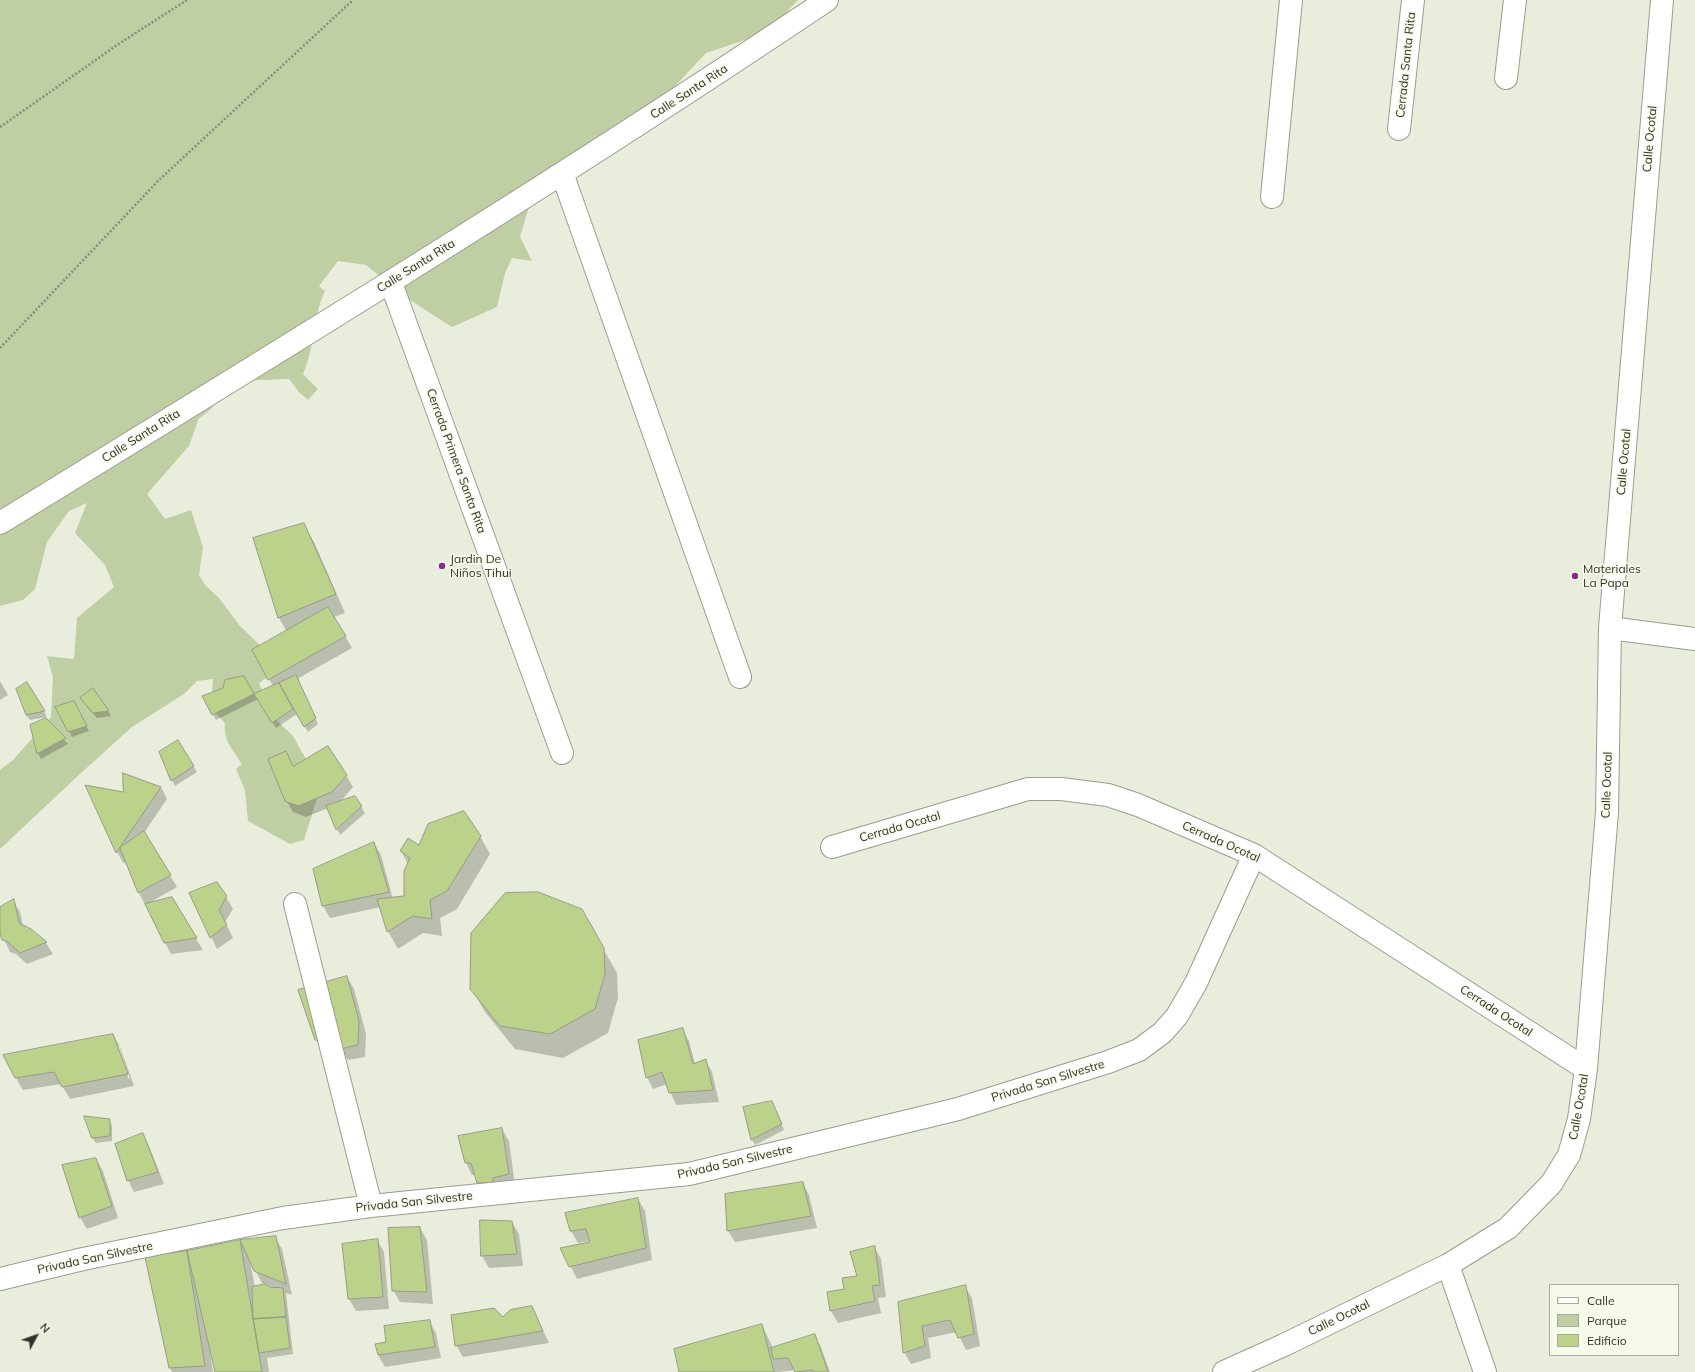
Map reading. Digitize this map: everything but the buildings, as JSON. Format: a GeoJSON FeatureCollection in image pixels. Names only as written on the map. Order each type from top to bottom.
{"type":"FeatureCollection","features":[{"type":"Feature","properties":{"kind":"street","name":"Calle Santa Rita"},"geometry":{"type":"LineString","coordinates":[[0,522],[391,282],[686,95],[827,0]]}},
{"type":"Feature","properties":{"kind":"street"},"geometry":{"type":"LineString","coordinates":[[1272,197],[1291,0]]}},
{"type":"Feature","properties":{"kind":"street","name":"Cerrada Santa Rita"},"geometry":{"type":"LineString","coordinates":[[1399,129],[1413,0]]}},
{"type":"Feature","properties":{"kind":"street"},"geometry":{"type":"LineString","coordinates":[[1506,78],[1515,0]]}},
{"type":"Feature","properties":{"kind":"street","name":"Calle Ocotal"},"geometry":{"type":"LineString","coordinates":[[1224,1372],[1284,1346],[1448,1265],[1508,1228],[1551,1184],[1570,1155],[1579,1118],[1586,1069],[1607,812],[1610,628],[1662,0]]}},
{"type":"Feature","properties":{"kind":"street"},"geometry":{"type":"LineString","coordinates":[[562,173],[740,677]]}},
{"type":"Feature","properties":{"kind":"street","name":"Cerrada Primera Santa Rita"},"geometry":{"type":"LineString","coordinates":[[391,282],[562,753]]}},
{"type":"Feature","properties":{"kind":"street"},"geometry":{"type":"LineString","coordinates":[[1610,628],[1695,639]]}},
{"type":"Feature","properties":{"kind":"street","name":"Cerrada Ocotal"},"geometry":{"type":"LineString","coordinates":[[832,847],[1028,789],[1061,789],[1108,795],[1138,805],[1254,855],[1586,1069]]}},
{"type":"Feature","properties":{"kind":"street","name":"Privada San Silvestre"},"geometry":{"type":"LineString","coordinates":[[0,1279],[84,1259],[282,1218],[371,1206],[689,1174],[958,1109],[1108,1062],[1139,1050],[1162,1033],[1177,1016],[1196,983],[1254,855]]}},
{"type":"Feature","properties":{"kind":"street"},"geometry":{"type":"LineString","coordinates":[[295,904],[371,1206]]}},
{"type":"Feature","properties":{"kind":"street"},"geometry":{"type":"LineString","coordinates":[[1448,1265],[1485,1372]]}},
{"type":"Feature","properties":{"kind":"path"},"geometry":{"type":"LineString","coordinates":[[0,127],[120,43],[187,0]]}},
{"type":"Feature","properties":{"kind":"path"},"geometry":{"type":"LineString","coordinates":[[0,348],[159,180],[353,0]]}},
{"type":"Feature","properties":{"kind":"green space"},"geometry":{"type":"Polygon","coordinates":[[[0,0],[798,0],[768,32],[706,53],[645,118],[530,203],[520,237],[532,261],[512,258],[505,273],[497,307],[452,327],[405,297],[366,265],[338,261],[319,286],[325,291],[318,312],[310,354],[303,374],[318,389],[308,400],[299,392],[289,379],[237,381],[209,411],[199,418],[189,446],[147,494],[165,519],[191,510],[203,547],[199,575],[206,586],[219,598],[240,626],[265,650],[268,677],[259,683],[271,715],[293,736],[321,786],[304,840],[290,844],[248,821],[245,790],[236,769],[242,764],[227,740],[225,723],[211,708],[213,679],[197,681],[184,694],[132,727],[0,849],[0,770],[13,760],[51,717],[53,677],[47,656],[74,659],[77,618],[114,587],[105,565],[75,533],[87,503],[69,511],[47,542],[35,589],[23,600],[0,606],[0,0]]]}},
{"type":"Feature","properties":{"kind":"place","name":"Jardin De Niños Tihui"},"geometry":{"type":"Point","coordinates":[442,566]}},
{"type":"Feature","properties":{"kind":"place","name":"Materiales La Papa"},"geometry":{"type":"Point","coordinates":[1575,576]}}]}
